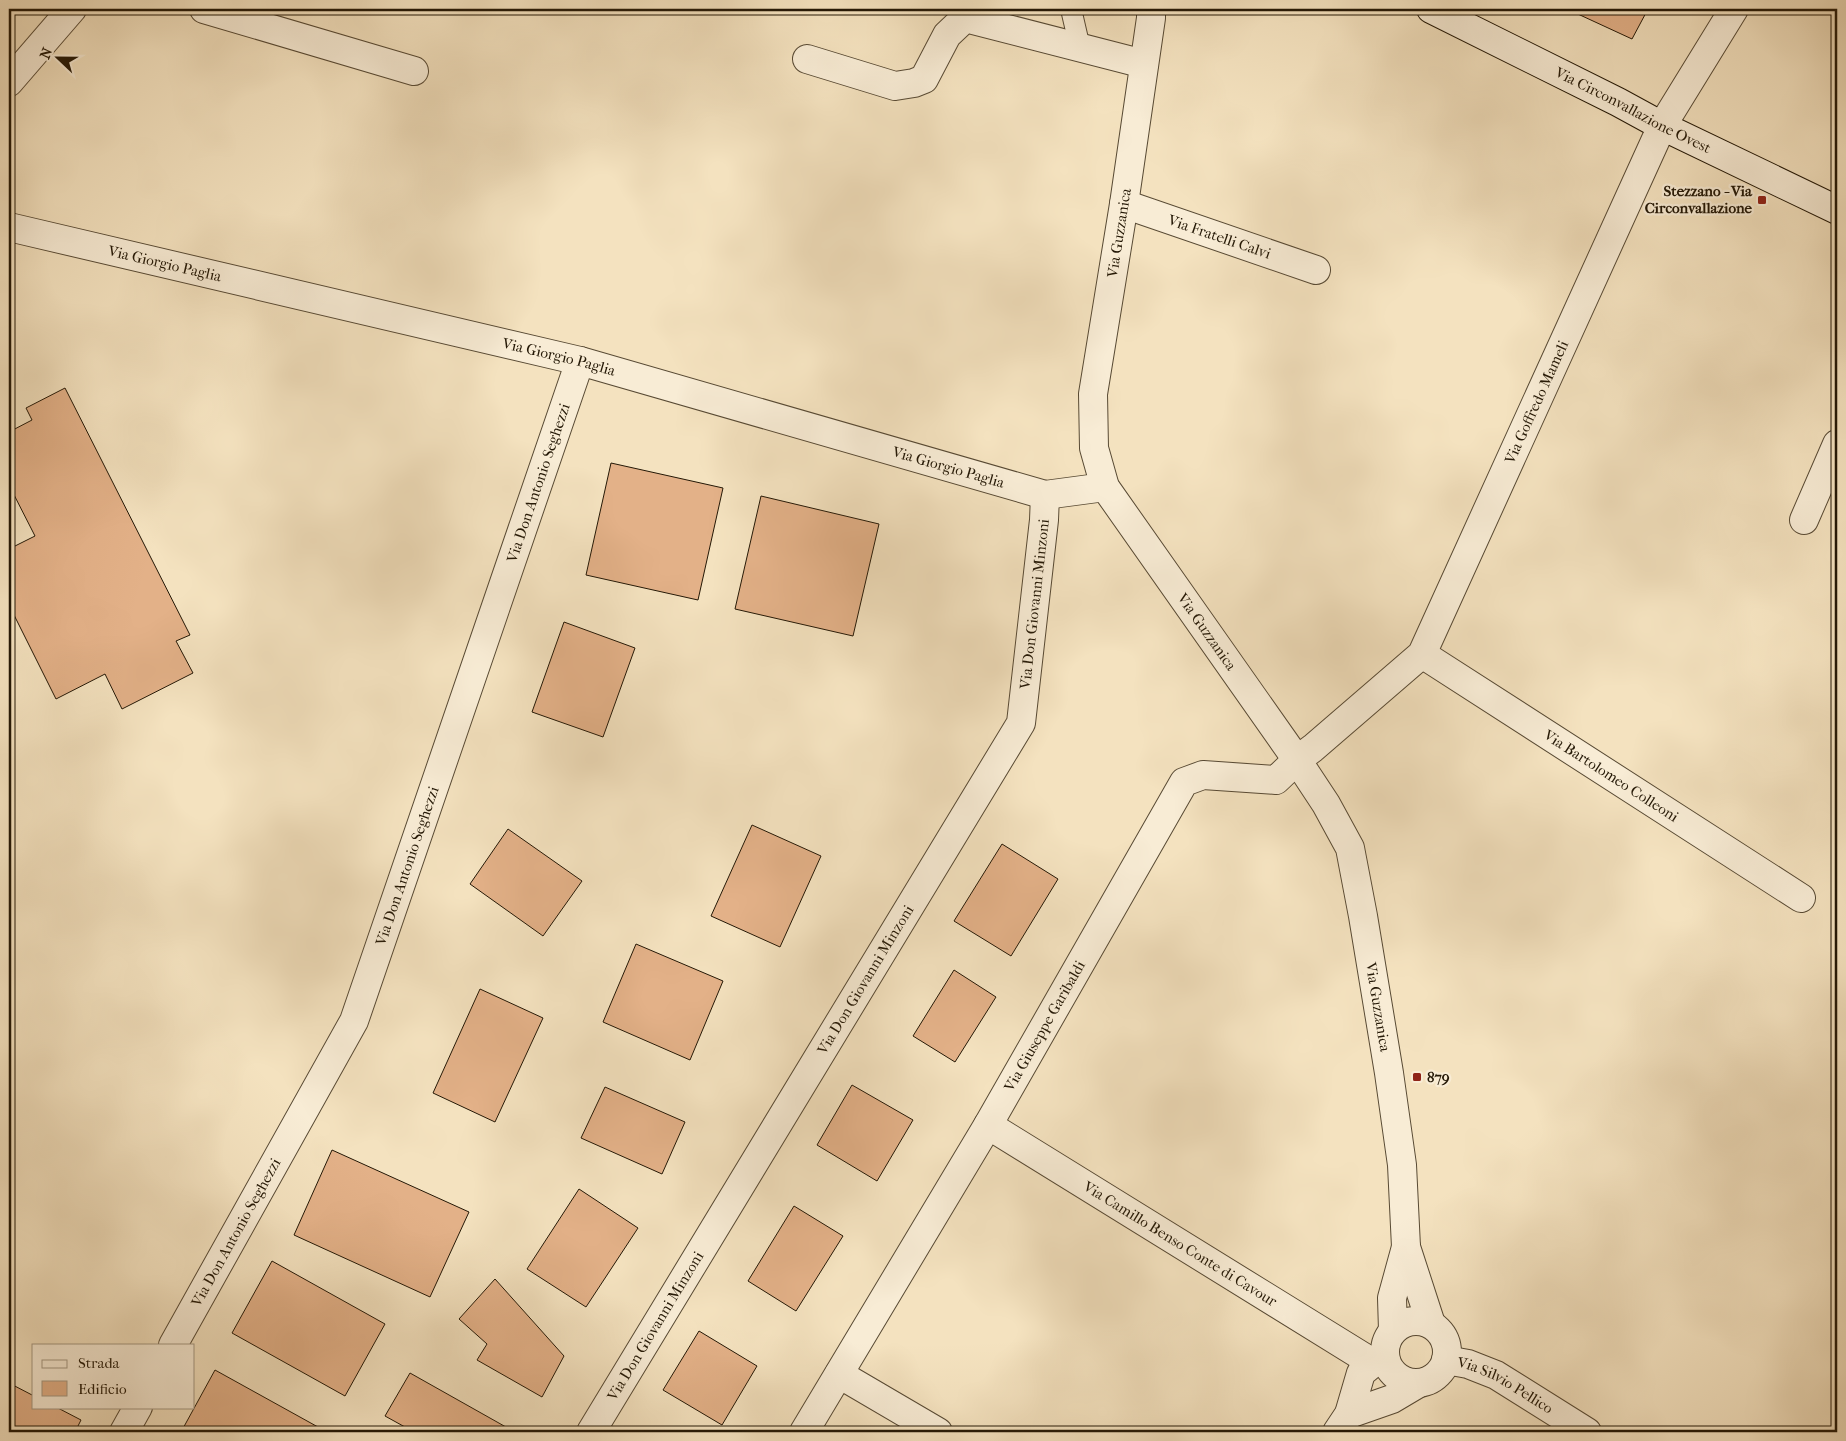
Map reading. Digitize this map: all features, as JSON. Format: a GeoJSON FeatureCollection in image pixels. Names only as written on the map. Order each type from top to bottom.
{"type":"FeatureCollection","features":[{"type":"Feature","properties":{"kind":"street"},"geometry":{"type":"LineString","coordinates":[[9,82],[72,9]]}},
{"type":"Feature","properties":{"kind":"street"},"geometry":{"type":"LineString","coordinates":[[204,9],[414,71]]}},
{"type":"Feature","properties":{"kind":"street","name":"Via Guzzanica"},"geometry":{"type":"LineString","coordinates":[[1151,9],[1124,204],[1093,394],[1094,448],[1105,487],[1297,760],[1326,804],[1350,848],[1389,1073],[1402,1165],[1406,1247],[1431,1324]]}},
{"type":"Feature","properties":{"kind":"street","name":"Via Circonvallazione Ovest"},"geometry":{"type":"LineString","coordinates":[[1430,9],[1618,102],[1662,126],[1837,210]]}},
{"type":"Feature","properties":{"kind":"street","name":"Via Goffredo Mameli"},"geometry":{"type":"LineString","coordinates":[[1297,760],[1422,654],[1662,126],[1734,9]]}},
{"type":"Feature","properties":{"kind":"street"},"geometry":{"type":"LineString","coordinates":[[807,59],[895,86],[914,83],[924,79],[947,35],[964,18],[1144,64]]}},
{"type":"Feature","properties":{"kind":"street","name":"Via Fratelli Calvi"},"geometry":{"type":"LineString","coordinates":[[1124,204],[1316,270]]}},
{"type":"Feature","properties":{"kind":"street","name":"Via Giorgio Paglia"},"geometry":{"type":"LineString","coordinates":[[9,227],[580,361],[1045,495],[1105,487]]}},
{"type":"Feature","properties":{"kind":"street","name":"Via Don Antonio Seghezzi"},"geometry":{"type":"LineString","coordinates":[[174,1344],[354,1021],[580,361]]}},
{"type":"Feature","properties":{"kind":"street"},"geometry":{"type":"LineString","coordinates":[[1804,520],[1837,444]]}},
{"type":"Feature","properties":{"kind":"street","name":"Via Don Giovanni Minzoni"},"geometry":{"type":"LineString","coordinates":[[591,1432],[1021,724],[1044,520],[1045,495]]}},
{"type":"Feature","properties":{"kind":"street","name":"Via Bartolomeo Colleoni"},"geometry":{"type":"LineString","coordinates":[[1422,654],[1801,898]]}},
{"type":"Feature","properties":{"kind":"street","name":"Via Giuseppe Garibaldi"},"geometry":{"type":"LineString","coordinates":[[804,1432],[988,1125],[1184,782],[1202,775],[1276,780],[1297,760]]}},
{"type":"Feature","properties":{"kind":"street","name":"Via Camillo Benso Conte di Cavour"},"geometry":{"type":"LineString","coordinates":[[988,1125],[1384,1349]]}},
{"type":"Feature","properties":{"kind":"street","name":"Via Guzzanica"},"geometry":{"type":"LineString","coordinates":[[1384,1349],[1392,1298],[1406,1247]]}},
{"type":"Feature","properties":{"kind":"street"},"geometry":{"type":"LineString","coordinates":[[1343,1423],[1362,1373],[1384,1349],[1403,1323],[1420,1321],[1431,1324],[1440,1332],[1446,1342],[1446,1360],[1436,1376],[1428,1381],[1409,1382],[1400,1379],[1392,1372],[1387,1364],[1384,1349]]}},
{"type":"Feature","properties":{"kind":"street","name":"Via Silvio Pellico"},"geometry":{"type":"LineString","coordinates":[[1446,1360],[1468,1364],[1496,1375],[1587,1432]]}},
{"type":"Feature","properties":{"kind":"street"},"geometry":{"type":"LineString","coordinates":[[839,1374],[938,1432]]}},
{"type":"Feature","properties":{"kind":"street"},"geometry":{"type":"LineString","coordinates":[[1343,1423],[1392,1399],[1418,1383]]}},
{"type":"Feature","properties":{"kind":"street"},"geometry":{"type":"LineString","coordinates":[[124,1432],[137,1408]]}},
{"type":"Feature","properties":{"kind":"lane"},"geometry":{"type":"LineString","coordinates":[[1071,9],[1080,48]]}},
{"type":"Feature","properties":{"kind":"building"},"geometry":{"type":"Polygon","coordinates":[[[1567,9],[1648,9],[1632,39],[1567,9]]]}},
{"type":"Feature","properties":{"kind":"building"},"geometry":{"type":"Polygon","coordinates":[[[65,388],[190,635],[176,641],[193,673],[122,709],[105,674],[56,699],[9,605],[9,549],[35,536],[9,485],[9,432],[32,420],[26,408],[65,388]]]}},
{"type":"Feature","properties":{"kind":"building"},"geometry":{"type":"Polygon","coordinates":[[[611,463],[723,488],[698,600],[586,575],[611,463]]]}},
{"type":"Feature","properties":{"kind":"building"},"geometry":{"type":"Polygon","coordinates":[[[761,496],[879,524],[853,636],[735,609],[761,496]]]}},
{"type":"Feature","properties":{"kind":"building"},"geometry":{"type":"Polygon","coordinates":[[[564,622],[635,648],[603,737],[532,712],[564,622]]]}},
{"type":"Feature","properties":{"kind":"building"},"geometry":{"type":"Polygon","coordinates":[[[752,825],[821,856],[780,947],[711,916],[752,825]]]}},
{"type":"Feature","properties":{"kind":"building"},"geometry":{"type":"Polygon","coordinates":[[[508,829],[582,881],[543,936],[470,884],[508,829]]]}},
{"type":"Feature","properties":{"kind":"building"},"geometry":{"type":"Polygon","coordinates":[[[1002,844],[1058,879],[1011,956],[954,921],[1002,844]]]}},
{"type":"Feature","properties":{"kind":"building"},"geometry":{"type":"Polygon","coordinates":[[[636,944],[723,981],[690,1060],[603,1022],[636,944]]]}},
{"type":"Feature","properties":{"kind":"building"},"geometry":{"type":"Polygon","coordinates":[[[954,970],[996,997],[955,1062],[913,1036],[954,970]]]}},
{"type":"Feature","properties":{"kind":"building"},"geometry":{"type":"Polygon","coordinates":[[[480,989],[543,1018],[495,1122],[433,1093],[480,989]]]}},
{"type":"Feature","properties":{"kind":"building"},"geometry":{"type":"Polygon","coordinates":[[[852,1085],[913,1120],[877,1181],[817,1145],[852,1085]]]}},
{"type":"Feature","properties":{"kind":"building"},"geometry":{"type":"Polygon","coordinates":[[[605,1087],[685,1122],[662,1174],[581,1138],[605,1087]]]}},
{"type":"Feature","properties":{"kind":"building"},"geometry":{"type":"Polygon","coordinates":[[[332,1150],[469,1212],[430,1297],[294,1235],[332,1150]]]}},
{"type":"Feature","properties":{"kind":"building"},"geometry":{"type":"Polygon","coordinates":[[[579,1189],[638,1228],[586,1307],[527,1269],[579,1189]]]}},
{"type":"Feature","properties":{"kind":"building"},"geometry":{"type":"Polygon","coordinates":[[[794,1206],[843,1236],[796,1311],[748,1281],[794,1206]]]}},
{"type":"Feature","properties":{"kind":"building"},"geometry":{"type":"Polygon","coordinates":[[[272,1261],[385,1324],[345,1396],[232,1333],[272,1261]]]}},
{"type":"Feature","properties":{"kind":"building"},"geometry":{"type":"Polygon","coordinates":[[[495,1279],[564,1356],[542,1397],[477,1360],[487,1344],[459,1319],[495,1279]]]}},
{"type":"Feature","properties":{"kind":"building"},"geometry":{"type":"Polygon","coordinates":[[[699,1331],[757,1366],[722,1425],[663,1390],[699,1331]]]}},
{"type":"Feature","properties":{"kind":"building"},"geometry":{"type":"Polygon","coordinates":[[[215,1370],[327,1432],[181,1432],[215,1370]]]}},
{"type":"Feature","properties":{"kind":"building"},"geometry":{"type":"Polygon","coordinates":[[[410,1373],[513,1431],[414,1432],[385,1416],[410,1373]]]}},
{"type":"Feature","properties":{"kind":"building"},"geometry":{"type":"Polygon","coordinates":[[[9,1383],[32,1395],[32,1408],[58,1408],[81,1420],[75,1432],[9,1432],[9,1383]]]}},
{"type":"Feature","properties":{"kind":"place","name":"Stezzano - Via Circonvallazione"},"geometry":{"type":"Point","coordinates":[1762,200]}},
{"type":"Feature","properties":{"kind":"place","name":"879"},"geometry":{"type":"Point","coordinates":[1417,1077]}}]}
